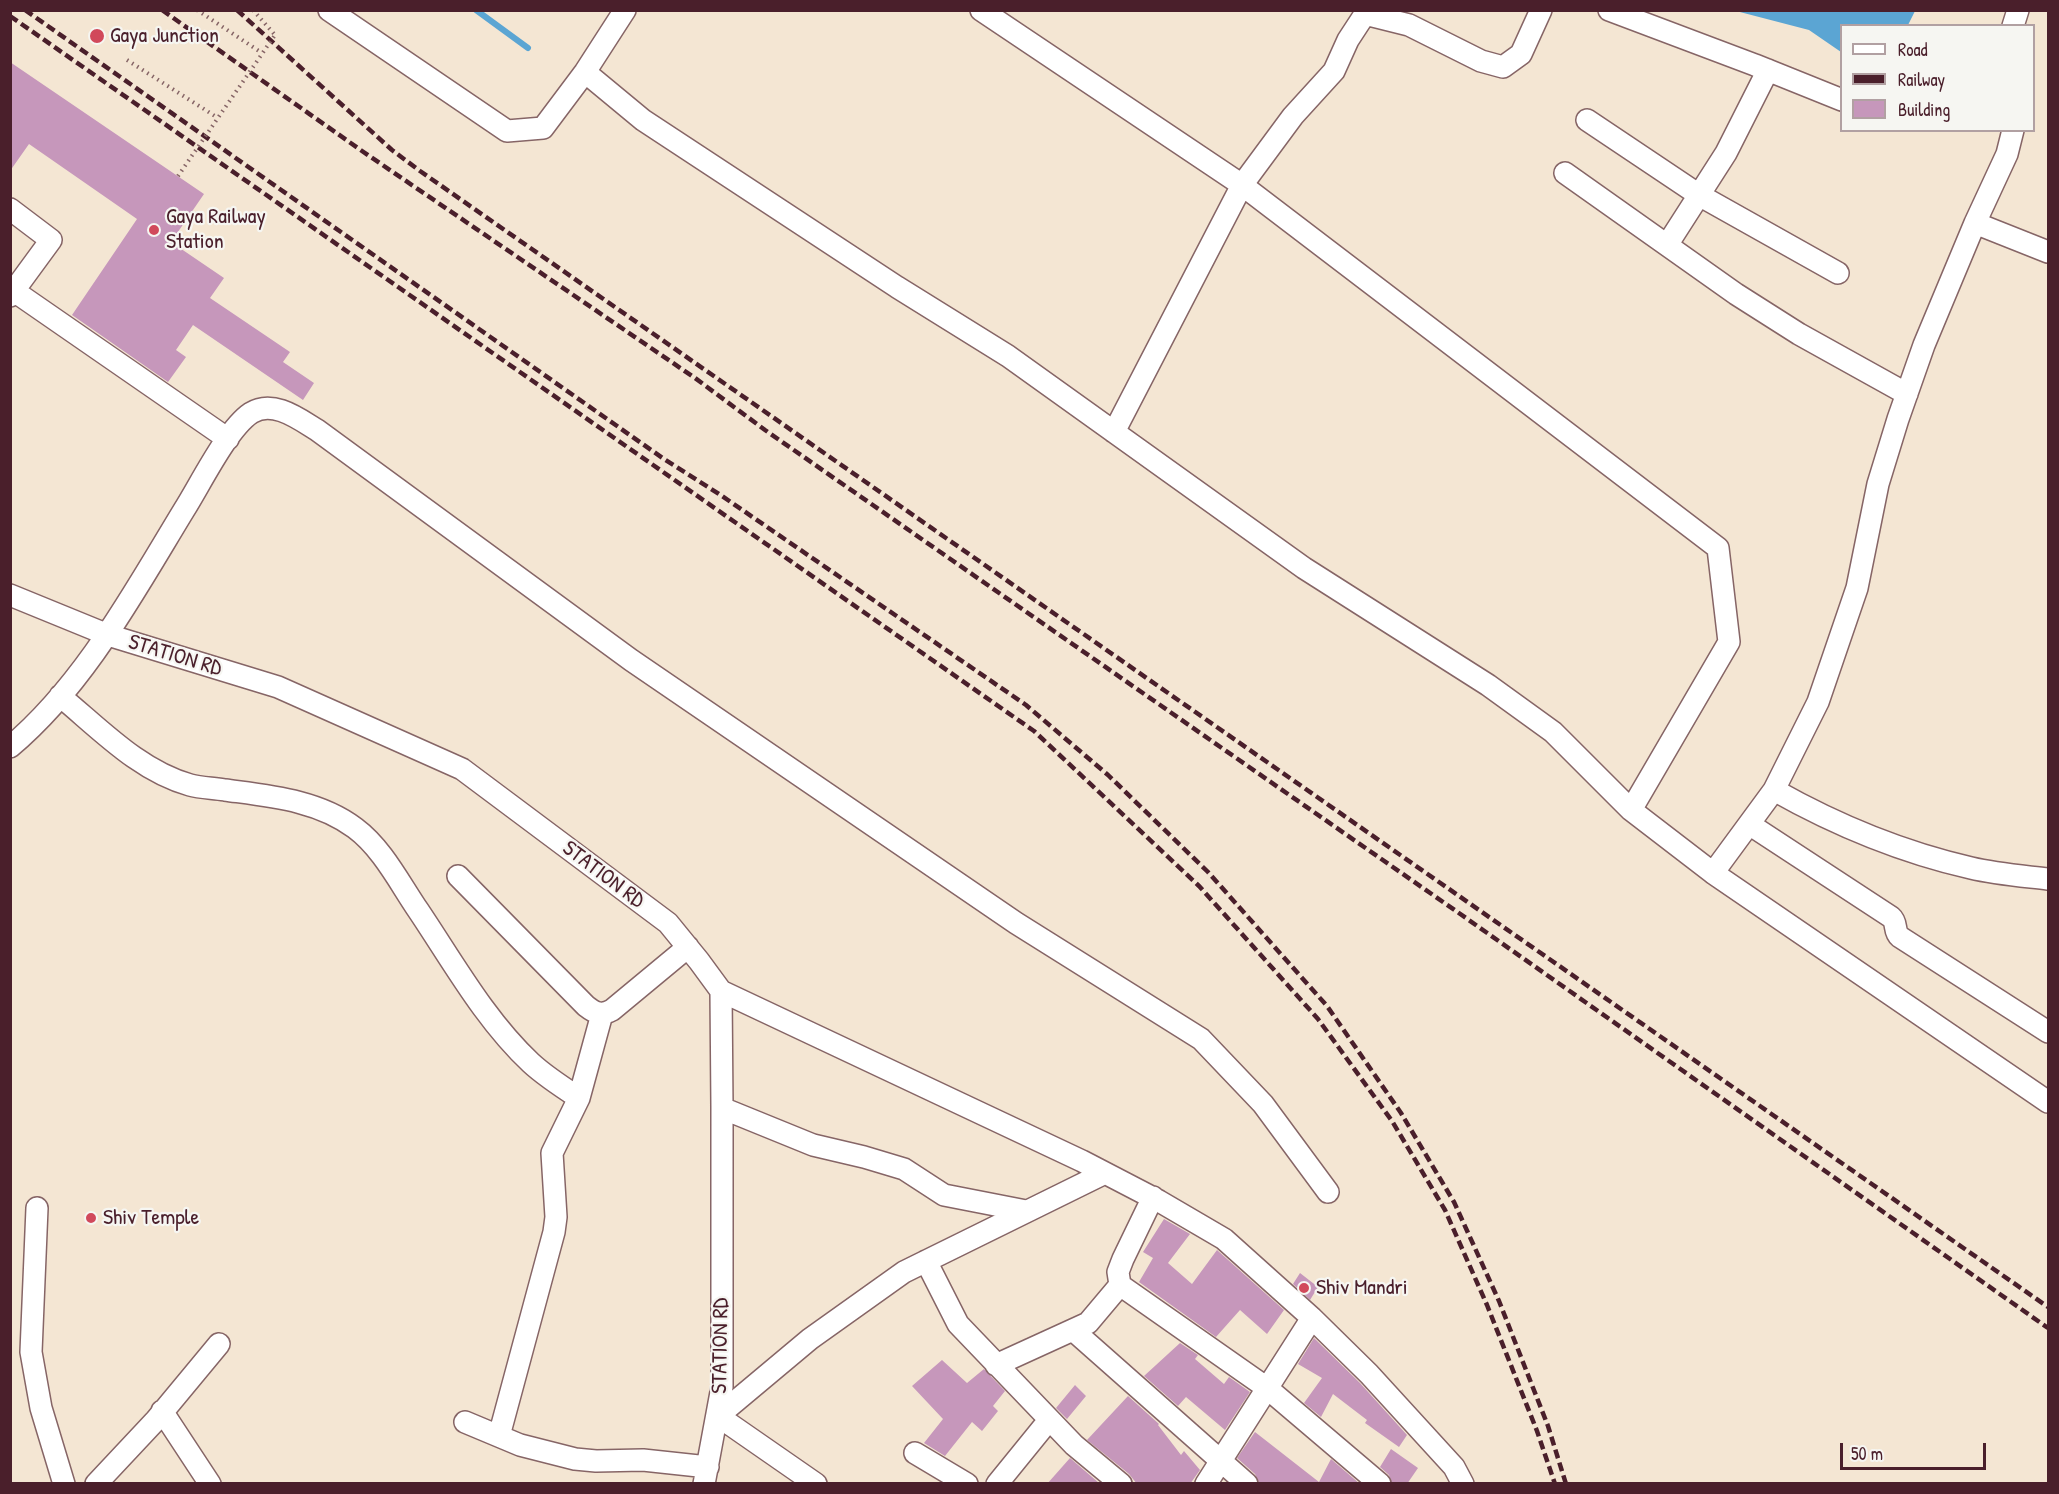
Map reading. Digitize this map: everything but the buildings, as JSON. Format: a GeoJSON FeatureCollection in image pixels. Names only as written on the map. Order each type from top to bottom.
{"type":"FeatureCollection","features":[{"type":"Feature","properties":{"kind":"street"},"geometry":{"type":"LineString","coordinates":[[329,10],[507,132],[543,128],[585,72],[625,10]]}},
{"type":"Feature","properties":{"kind":"street"},"geometry":{"type":"LineString","coordinates":[[981,10],[1242,185],[1718,548],[1729,642],[1631,810]]}},
{"type":"Feature","properties":{"kind":"street"},"geometry":{"type":"LineString","coordinates":[[1114,432],[1242,185],[1293,116],[1334,71],[1348,40],[1366,12],[1409,25],[1481,61],[1503,67],[1521,54],[1541,10]]}},
{"type":"Feature","properties":{"kind":"street"},"geometry":{"type":"LineString","coordinates":[[1609,10],[1840,99]]}},
{"type":"Feature","properties":{"kind":"street"},"geometry":{"type":"LineString","coordinates":[[1667,245],[1726,153],[1768,70]]}},
{"type":"Feature","properties":{"kind":"street"},"geometry":{"type":"LineString","coordinates":[[585,72],[644,120],[897,287],[1008,356],[1304,568],[1506,698],[1552,732],[1631,810],[1713,873],[2049,1102]]}},
{"type":"Feature","properties":{"kind":"street"},"geometry":{"type":"LineString","coordinates":[[1587,120],[1699,195],[1838,273]]}},
{"type":"Feature","properties":{"kind":"street"},"geometry":{"type":"LineString","coordinates":[[1713,873],[1774,790],[1818,702],[1857,588],[1878,484],[1907,394],[1924,345],[1975,223],[2007,154],[2012,132]]}},
{"type":"Feature","properties":{"kind":"street"},"geometry":{"type":"LineString","coordinates":[[1565,173],[1736,294],[1799,334],[1907,394]]}},
{"type":"Feature","properties":{"kind":"street"},"geometry":{"type":"LineString","coordinates":[[10,209],[51,240],[12,293],[228,439]]}},
{"type":"Feature","properties":{"kind":"street"},"geometry":{"type":"LineString","coordinates":[[1975,223],[2049,252]]}},
{"type":"Feature","properties":{"kind":"street"},"geometry":{"type":"LineString","coordinates":[[10,747],[35,726],[108,635],[239,424],[252,412],[269,408],[292,414],[631,660],[1016,923],[1201,1039],[1263,1104],[1328,1192]]}},
{"type":"Feature","properties":{"kind":"street","name":"STATION RD"},"geometry":{"type":"LineString","coordinates":[[10,595],[108,635],[278,687],[462,769],[668,923],[688,948],[721,991],[722,1387],[706,1475]]}},
{"type":"Feature","properties":{"kind":"street"},"geometry":{"type":"LineString","coordinates":[[60,696],[129,753],[174,780],[308,805],[329,813],[355,828],[381,854],[486,1011],[512,1044],[539,1070],[579,1098]]}},
{"type":"Feature","properties":{"kind":"street"},"geometry":{"type":"LineString","coordinates":[[1774,790],[1812,811],[1902,849],[1972,868],[2049,879]]}},
{"type":"Feature","properties":{"kind":"street"},"geometry":{"type":"LineString","coordinates":[[1749,824],[1891,917],[1896,933],[1900,937],[2049,1032]]}},
{"type":"Feature","properties":{"kind":"street"},"geometry":{"type":"LineString","coordinates":[[458,876],[586,1006],[602,1014],[612,1010],[688,948]]}},
{"type":"Feature","properties":{"kind":"street"},"geometry":{"type":"LineString","coordinates":[[721,991],[1105,1173],[1153,1197],[1224,1239],[1312,1318],[1369,1374],[1453,1478]]}},
{"type":"Feature","properties":{"kind":"street"},"geometry":{"type":"LineString","coordinates":[[498,1436],[554,1232],[556,1217],[552,1153],[579,1098],[602,1014]]}},
{"type":"Feature","properties":{"kind":"street"},"geometry":{"type":"LineString","coordinates":[[722,1108],[813,1145],[904,1169],[944,1195],[1026,1211]]}},
{"type":"Feature","properties":{"kind":"street"},"geometry":{"type":"LineString","coordinates":[[816,1484],[718,1416],[810,1339],[904,1272],[1105,1173]]}},
{"type":"Feature","properties":{"kind":"street"},"geometry":{"type":"LineString","coordinates":[[1153,1197],[1118,1272],[1120,1285],[1268,1388],[1380,1484]]}},
{"type":"Feature","properties":{"kind":"street"},"geometry":{"type":"LineString","coordinates":[[37,1208],[32,1352],[41,1408],[64,1484]]}},
{"type":"Feature","properties":{"kind":"street"},"geometry":{"type":"LineString","coordinates":[[926,1261],[958,1324],[1074,1445],[1121,1484]]}},
{"type":"Feature","properties":{"kind":"street"},"geometry":{"type":"LineString","coordinates":[[996,1365],[1088,1323],[1120,1285]]}},
{"type":"Feature","properties":{"kind":"street"},"geometry":{"type":"LineString","coordinates":[[1206,1484],[1312,1318]]}},
{"type":"Feature","properties":{"kind":"street"},"geometry":{"type":"LineString","coordinates":[[1074,1331],[1246,1484]]}},
{"type":"Feature","properties":{"kind":"street"},"geometry":{"type":"LineString","coordinates":[[96,1484],[219,1344]]}},
{"type":"Feature","properties":{"kind":"street"},"geometry":{"type":"LineString","coordinates":[[162,1411],[210,1484]]}},
{"type":"Feature","properties":{"kind":"street"},"geometry":{"type":"LineString","coordinates":[[997,1484],[1049,1420]]}},
{"type":"Feature","properties":{"kind":"street"},"geometry":{"type":"LineString","coordinates":[[465,1422],[520,1445],[585,1461],[643,1460],[706,1475]]}},
{"type":"Feature","properties":{"kind":"street"},"geometry":{"type":"LineString","coordinates":[[915,1454],[967,1484]]}},
{"type":"Feature","properties":{"kind":"path"},"geometry":{"type":"LineString","coordinates":[[197,10],[262,53]]}},
{"type":"Feature","properties":{"kind":"path"},"geometry":{"type":"LineString","coordinates":[[178,176],[275,35],[253,10]]}},
{"type":"Feature","properties":{"kind":"path"},"geometry":{"type":"LineString","coordinates":[[127,60],[218,118]]}},
{"type":"Feature","properties":{"kind":"water"},"geometry":{"type":"Polygon","coordinates":[[[1736,11],[1915,11],[1908,24],[1840,24],[1840,51],[1809,30],[1736,11]]]}},
{"type":"Feature","properties":{"kind":"waterway"},"geometry":{"type":"LineString","coordinates":[[476,10],[528,48]]}},
{"type":"Feature","properties":{"kind":"railway"},"geometry":{"type":"LineString","coordinates":[[25,10],[664,459],[722,496],[1026,705],[1108,775],[1208,872],[1327,1006],[1401,1113],[1454,1202],[1499,1301],[1548,1426],[1566,1484]]}},
{"type":"Feature","properties":{"kind":"railway"},"geometry":{"type":"LineString","coordinates":[[162,10],[362,151],[695,378],[765,430],[1456,911],[2048,1328]]}},
{"type":"Feature","properties":{"kind":"railway"},"geometry":{"type":"LineString","coordinates":[[237,10],[392,150],[420,171],[2048,1307]]}},
{"type":"Feature","properties":{"kind":"railway"},"geometry":{"type":"LineString","coordinates":[[10,16],[1034,731],[1199,886],[1318,1019],[1392,1121],[1445,1210],[1487,1305],[1537,1431],[1555,1484]]}},
{"type":"Feature","properties":{"kind":"place","name":"Gaya Junction"},"geometry":{"type":"Point","coordinates":[97,36]}},
{"type":"Feature","properties":{"kind":"place","name":"Gaya Railway Station"},"geometry":{"type":"Point","coordinates":[154,230]}},
{"type":"Feature","properties":{"kind":"place","name":"Shiv Temple"},"geometry":{"type":"Point","coordinates":[91,1218]}},
{"type":"Feature","properties":{"kind":"place","name":"Shiv Mandri"},"geometry":{"type":"Point","coordinates":[1304,1288]}}]}
